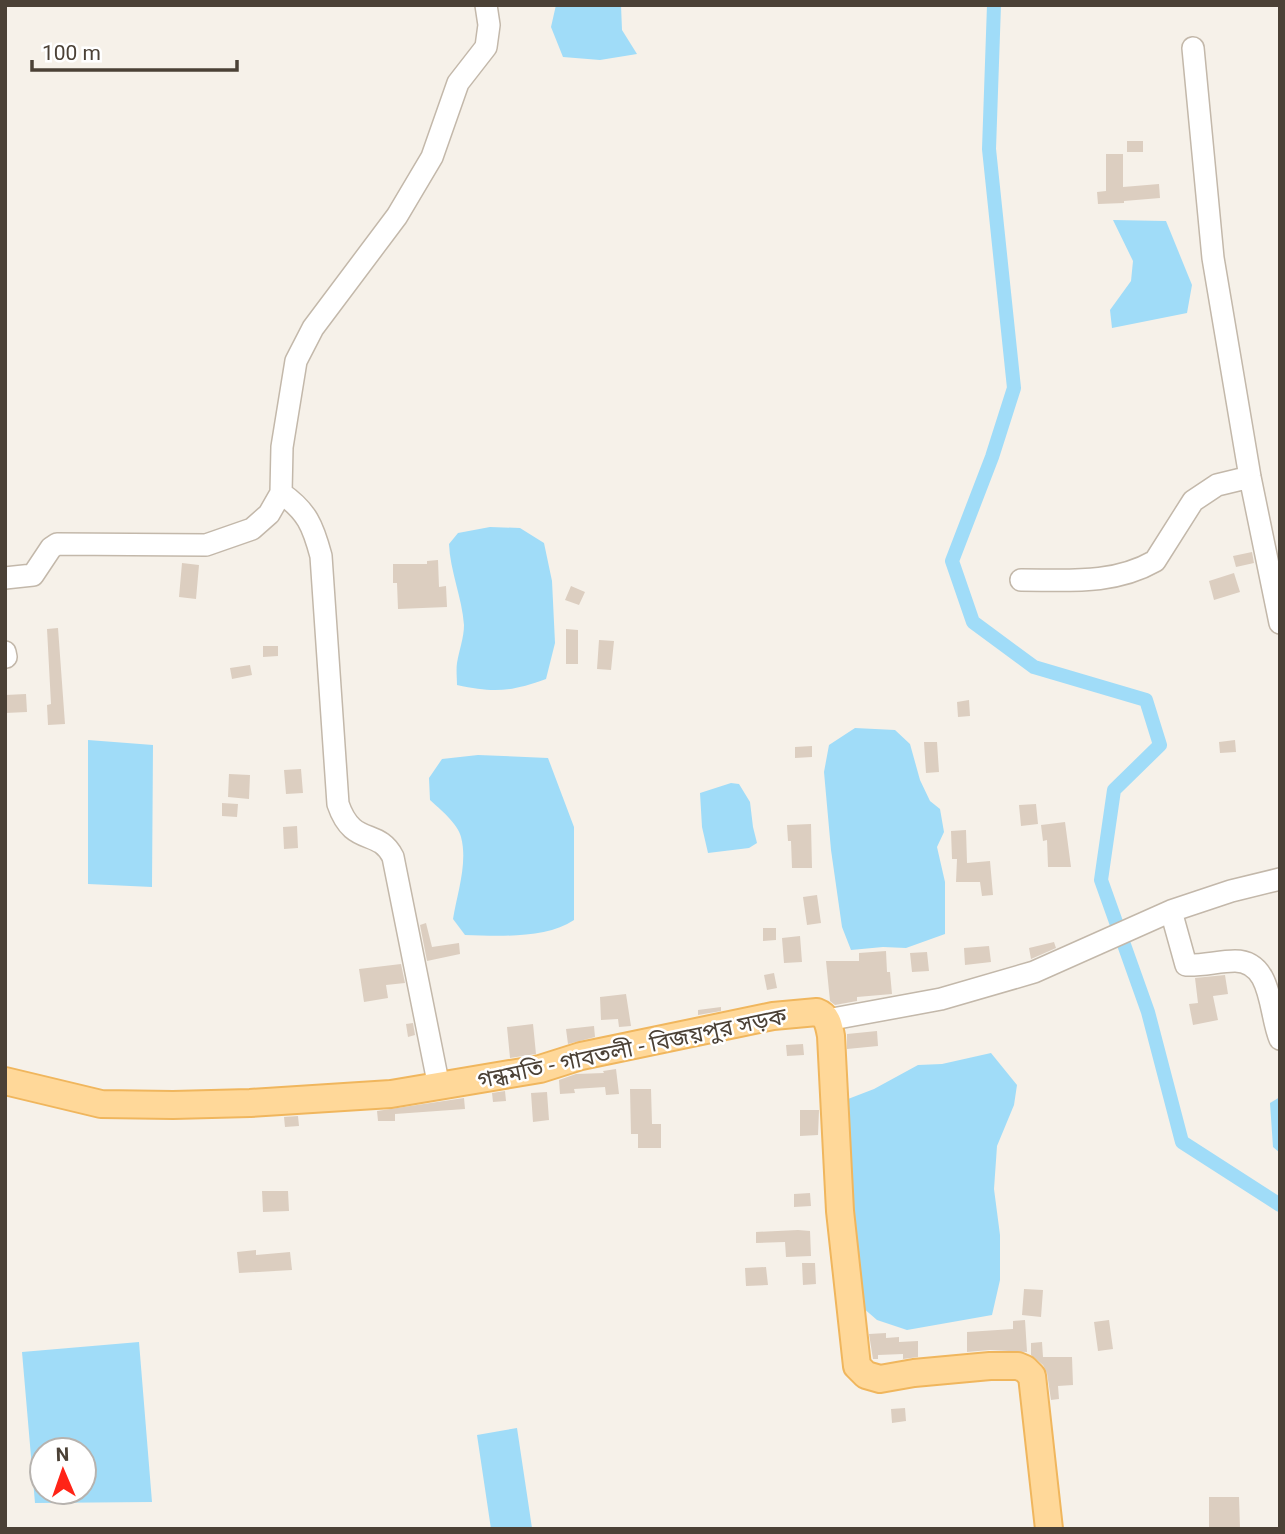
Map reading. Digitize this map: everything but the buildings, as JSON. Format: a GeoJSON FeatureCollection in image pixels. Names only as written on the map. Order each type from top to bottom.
{"type":"FeatureCollection","features":[{"type":"Feature","properties":{"kind":"main road","name":"গন্ধমতি - গাবতলী - বিজয়পুর সড়ক"},"geometry":{"type":"LineString","coordinates":[[5,1081],[101,1104],[173,1105],[391,1094],[540,1069],[581,1056],[773,1016],[817,1012],[827,1020]]}},
{"type":"Feature","properties":{"kind":"main road"},"geometry":{"type":"LineString","coordinates":[[827,1020],[831,1036],[841,1224],[857,1366],[866,1375],[880,1379],[990,1366],[1018,1366],[1025,1370],[1032,1376],[1049,1529]]}},
{"type":"Feature","properties":{"kind":"street"},"geometry":{"type":"LineString","coordinates":[[5,578],[33,575],[51,548],[57,544],[206,545],[252,529],[270,514],[281,493],[282,447],[296,361],[313,328],[397,216],[432,156],[458,83],[486,47],[489,25],[486,5]]}},
{"type":"Feature","properties":{"kind":"street"},"geometry":{"type":"LineString","coordinates":[[1193,48],[1213,258],[1250,477],[1280,623]]}},
{"type":"Feature","properties":{"kind":"street"},"geometry":{"type":"LineString","coordinates":[[1021,580],[1092,580],[1126,575],[1147,566],[1155,561],[1193,502],[1217,485],[1250,477]]}},
{"type":"Feature","properties":{"kind":"street"},"geometry":{"type":"LineString","coordinates":[[281,493],[297,504],[310,521],[321,556],[338,804],[350,829],[388,847],[393,857],[439,1087]]}},
{"type":"Feature","properties":{"kind":"street"},"geometry":{"type":"LineString","coordinates":[[827,1020],[941,999],[1034,972],[1164,915],[1231,891],[1280,879]]}},
{"type":"Feature","properties":{"kind":"street"},"geometry":{"type":"LineString","coordinates":[[1164,915],[1186,965],[1237,961],[1254,966],[1265,981],[1280,1039]]}},
{"type":"Feature","properties":{"kind":"water"},"geometry":{"type":"Polygon","coordinates":[[[556,5],[621,5],[622,30],[637,54],[600,60],[563,57],[551,27],[556,5]]]}},
{"type":"Feature","properties":{"kind":"water"},"geometry":{"type":"Polygon","coordinates":[[[1113,220],[1166,221],[1192,285],[1187,313],[1112,328],[1110,310],[1131,281],[1133,261],[1113,220]]]}},
{"type":"Feature","properties":{"kind":"water"},"geometry":{"type":"Polygon","coordinates":[[[490,527],[520,528],[544,543],[552,581],[555,643],[546,679],[502,690],[457,685],[457,663],[464,625],[449,544],[458,533],[490,527]]]}},
{"type":"Feature","properties":{"kind":"water"},"geometry":{"type":"Polygon","coordinates":[[[855,728],[895,730],[910,744],[920,780],[930,801],[940,809],[944,832],[937,847],[945,882],[945,934],[906,948],[851,950],[842,927],[824,772],[829,745],[855,728]]]}},
{"type":"Feature","properties":{"kind":"water"},"geometry":{"type":"Polygon","coordinates":[[[88,740],[153,745],[152,887],[88,884],[88,740]]]}},
{"type":"Feature","properties":{"kind":"water"},"geometry":{"type":"Polygon","coordinates":[[[478,755],[548,758],[574,827],[574,920],[563,926],[521,935],[465,935],[453,919],[463,868],[463,847],[456,827],[430,800],[429,778],[442,759],[478,755]]]}},
{"type":"Feature","properties":{"kind":"water"},"geometry":{"type":"Polygon","coordinates":[[[731,783],[739,784],[750,802],[757,843],[749,848],[708,853],[702,827],[700,793],[731,783]]]}},
{"type":"Feature","properties":{"kind":"water"},"geometry":{"type":"Polygon","coordinates":[[[991,1053],[1017,1085],[1014,1105],[997,1146],[994,1189],[1000,1235],[1000,1280],[992,1315],[907,1330],[877,1320],[862,1307],[843,1108],[848,1099],[874,1089],[918,1065],[942,1064],[991,1053]]]}},
{"type":"Feature","properties":{"kind":"water"},"geometry":{"type":"Polygon","coordinates":[[[1280,1097],[1280,1153],[1273,1147],[1270,1103],[1280,1097]]]}},
{"type":"Feature","properties":{"kind":"water"},"geometry":{"type":"Polygon","coordinates":[[[139,1342],[152,1502],[98,1502],[98,1436],[29,1436],[22,1352],[139,1342]]]}},
{"type":"Feature","properties":{"kind":"water"},"geometry":{"type":"Polygon","coordinates":[[[517,1428],[532,1528],[491,1529],[477,1435],[517,1428]]]}},
{"type":"Feature","properties":{"kind":"waterway"},"geometry":{"type":"LineString","coordinates":[[994,5],[989,149],[1014,388],[992,457],[952,561],[973,622],[1034,667],[1146,700],[1160,745],[1114,790],[1101,880],[1148,1012],[1182,1142],[1280,1205]]}}]}
